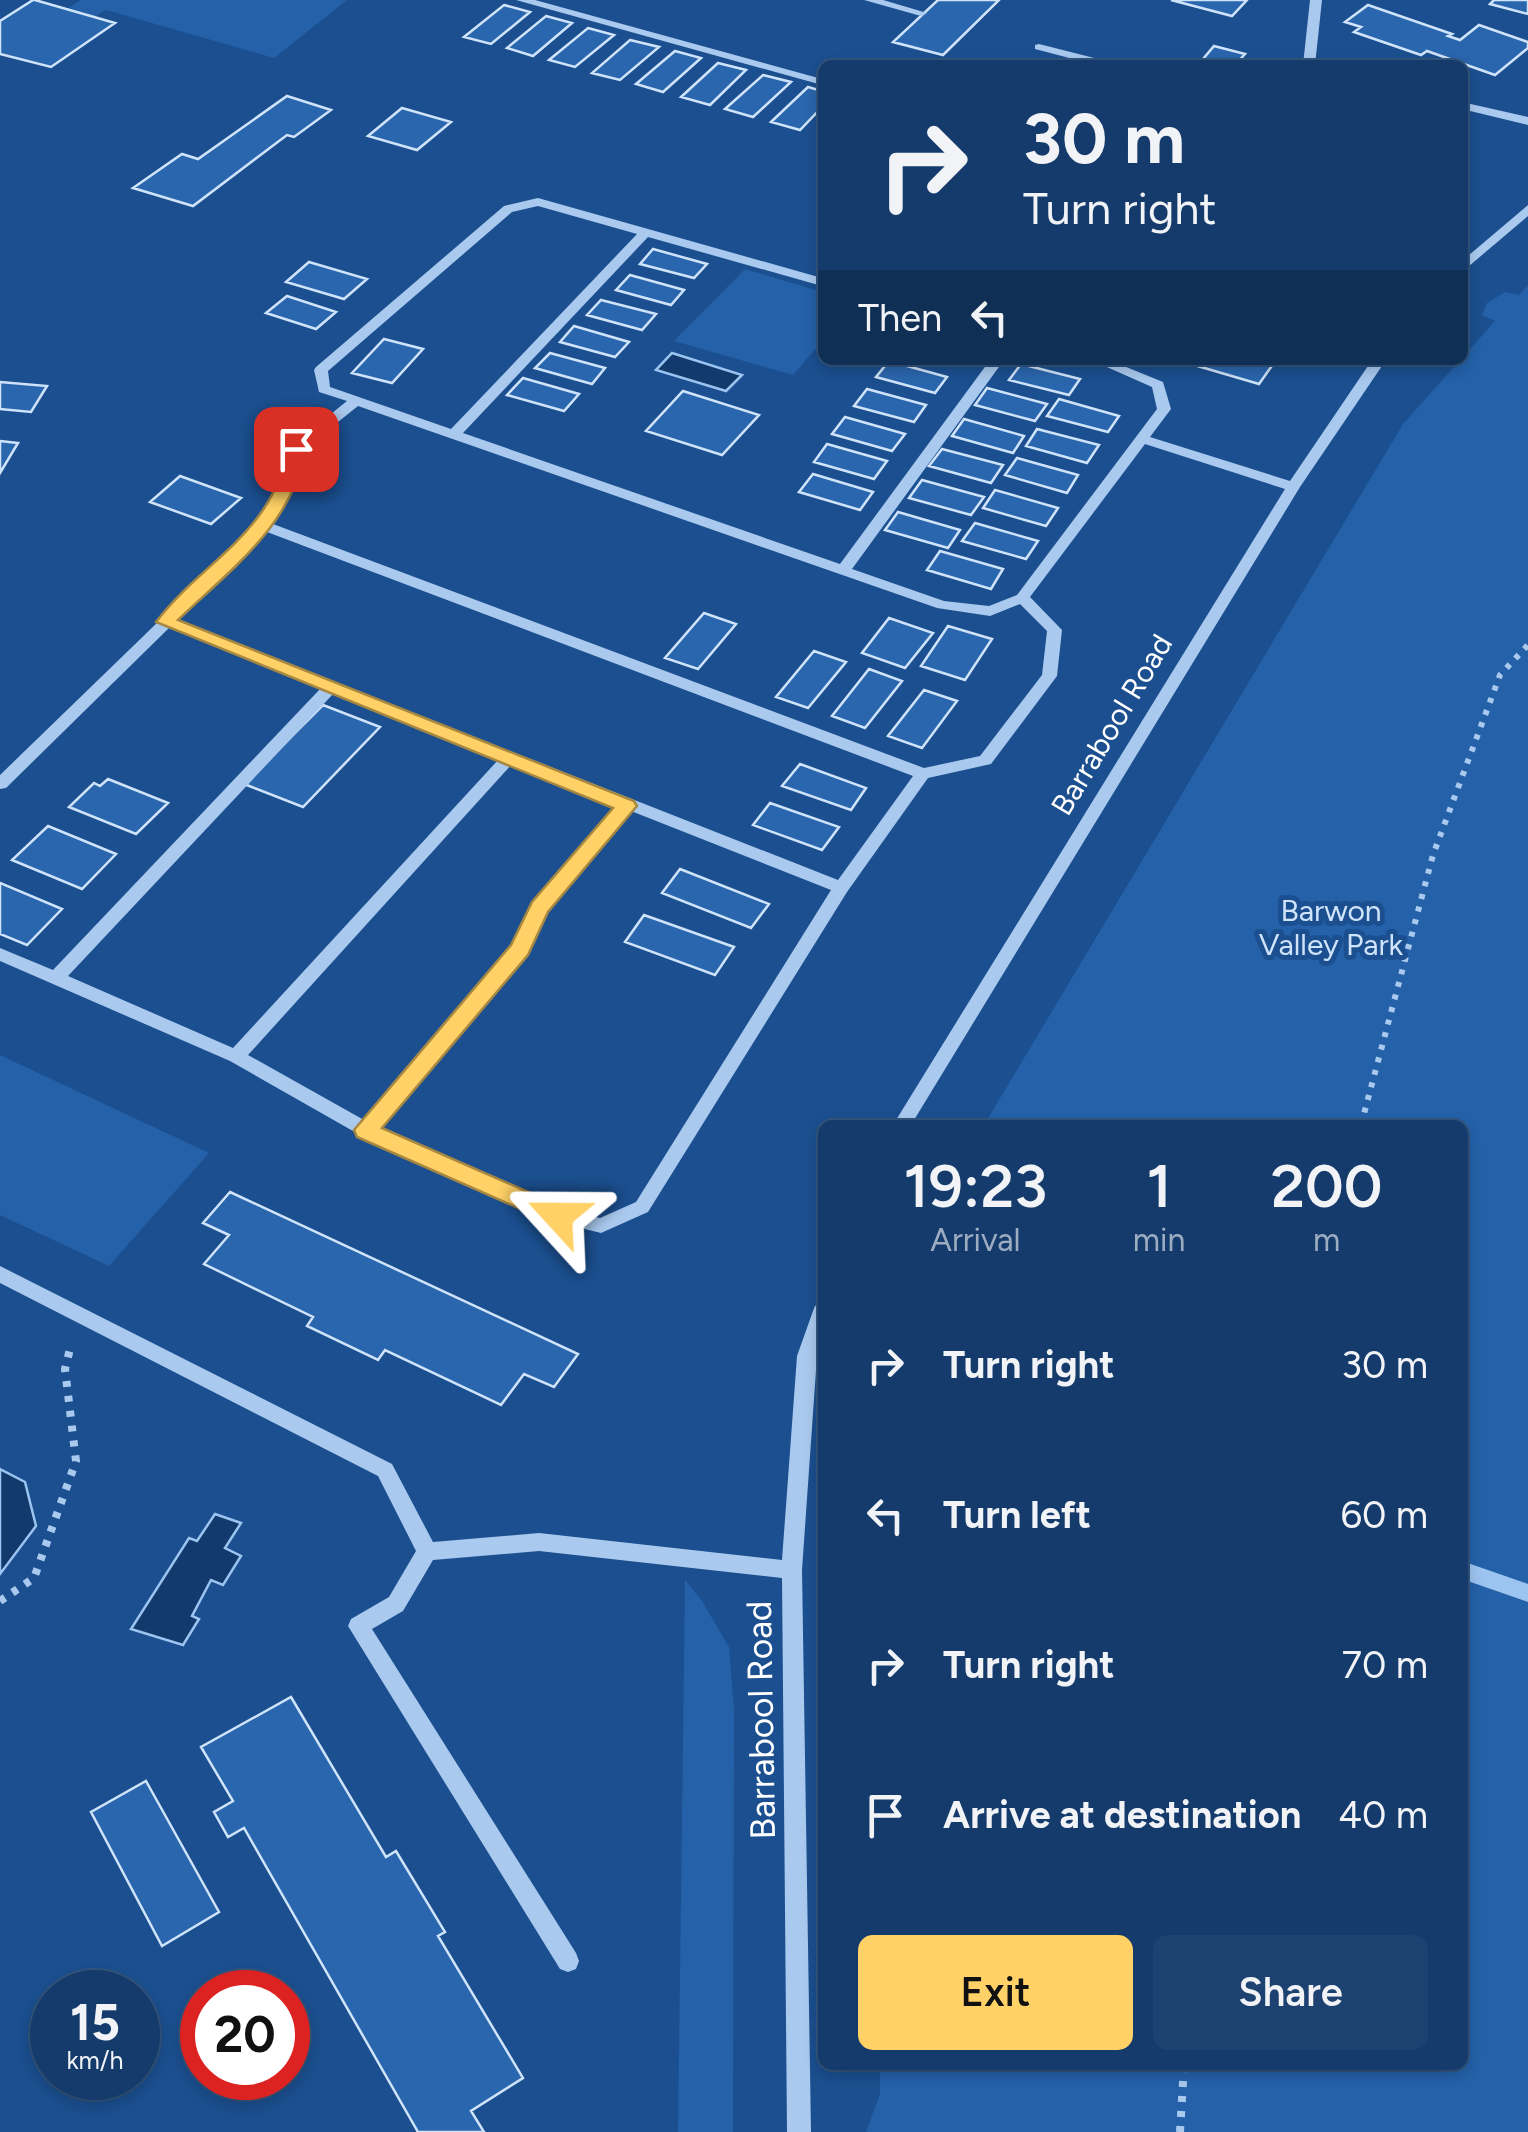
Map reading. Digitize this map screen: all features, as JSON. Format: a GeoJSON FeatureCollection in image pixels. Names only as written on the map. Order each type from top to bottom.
{"type":"FeatureCollection","features":[{"type":"Feature","properties":{"kind":"street"},"geometry":{"type":"LineString","coordinates":[[522,0],[818,81]]}},
{"type":"Feature","properties":{"kind":"street"},"geometry":{"type":"LineString","coordinates":[[870,0],[921,13]]}},
{"type":"Feature","properties":{"kind":"street"},"geometry":{"type":"LineString","coordinates":[[1313,60],[1316,0]]}},
{"type":"Feature","properties":{"kind":"street"},"geometry":{"type":"LineString","coordinates":[[1039,47],[1090,60]]}},
{"type":"Feature","properties":{"kind":"street"},"geometry":{"type":"LineString","coordinates":[[1468,106],[1528,121]]}},
{"type":"Feature","properties":{"kind":"street"},"geometry":{"type":"LineString","coordinates":[[818,281],[538,202],[508,209],[320,370],[324,390],[842,572],[942,605],[990,611],[1022,598],[1164,409],[1158,386],[1110,365]]}},
{"type":"Feature","properties":{"kind":"street"},"geometry":{"type":"LineString","coordinates":[[1468,263],[1528,208]]}},
{"type":"Feature","properties":{"kind":"street"},"geometry":{"type":"LineString","coordinates":[[454,434],[646,232]]}},
{"type":"Feature","properties":{"kind":"street"},"geometry":{"type":"LineString","coordinates":[[842,572],[993,365]]}},
{"type":"Feature","properties":{"kind":"street","name":"Barrabool Road"},"geometry":{"type":"LineString","coordinates":[[905,1120],[1292,487],[1376,365]]}},
{"type":"Feature","properties":{"kind":"street"},"geometry":{"type":"LineString","coordinates":[[0,784],[265,526],[293,470],[296,449],[356,400]]}},
{"type":"Feature","properties":{"kind":"street"},"geometry":{"type":"LineString","coordinates":[[1144,440],[1292,487]]}},
{"type":"Feature","properties":{"kind":"street"},"geometry":{"type":"LineString","coordinates":[[265,526],[923,774],[985,760],[1049,676],[1054,630],[1022,598]]}},
{"type":"Feature","properties":{"kind":"street"},"geometry":{"type":"LineString","coordinates":[[165,622],[841,888]]}},
{"type":"Feature","properties":{"kind":"street"},"geometry":{"type":"LineString","coordinates":[[56,978],[331,687]]}},
{"type":"Feature","properties":{"kind":"street"},"geometry":{"type":"LineString","coordinates":[[236,1056],[509,757]]}},
{"type":"Feature","properties":{"kind":"street"},"geometry":{"type":"LineString","coordinates":[[0,954],[236,1056],[366,1130],[558,1216],[601,1226],[642,1207],[841,888],[923,774]]}},
{"type":"Feature","properties":{"kind":"street"},"geometry":{"type":"LineString","coordinates":[[366,1130],[520,949],[540,908],[627,806]]}},
{"type":"Feature","properties":{"kind":"street"},"geometry":{"type":"LineString","coordinates":[[0,1274],[385,1470],[428,1552]]}},
{"type":"Feature","properties":{"kind":"street","name":"Barrabool Road"},"geometry":{"type":"LineString","coordinates":[[799,2132],[792,1570],[808,1356],[818,1324]]}},
{"type":"Feature","properties":{"kind":"street"},"geometry":{"type":"LineString","coordinates":[[428,1552],[539,1542],[792,1570]]}},
{"type":"Feature","properties":{"kind":"street"},"geometry":{"type":"LineString","coordinates":[[428,1552],[396,1604],[358,1626],[568,1961]]}},
{"type":"Feature","properties":{"kind":"path"},"geometry":{"type":"LineString","coordinates":[[1362,1120],[1432,855],[1500,675],[1528,645]]}},
{"type":"Feature","properties":{"kind":"path"},"geometry":{"type":"LineString","coordinates":[[0,1601],[34,1578],[76,1461],[65,1369],[79,1314]]}},
{"type":"Feature","properties":{"kind":"path"},"geometry":{"type":"LineString","coordinates":[[1180,2132],[1184,2070]]}},
{"type":"Feature","properties":{"kind":"green space"},"geometry":{"type":"Polygon","coordinates":[[[81,0],[347,0],[274,58],[106,10],[94,17],[67,9],[81,0]]]}},
{"type":"Feature","properties":{"kind":"green space"},"geometry":{"type":"Polygon","coordinates":[[[745,269],[818,291],[818,346],[793,375],[674,341],[745,269]]]}},
{"type":"Feature","properties":{"kind":"green space","name":"Barwon Valley Park"},"geometry":{"type":"Polygon","coordinates":[[[1528,285],[1528,2132],[866,2132],[880,2094],[880,2070],[1468,2070],[1468,1120],[987,1120],[1403,424],[1456,365],[1468,365],[1468,351],[1495,321],[1482,315],[1487,303],[1505,292],[1519,295],[1528,285]]]}},
{"type":"Feature","properties":{"kind":"green space"},"geometry":{"type":"Polygon","coordinates":[[[0,1055],[209,1153],[109,1266],[0,1215],[0,1055]]]}},
{"type":"Feature","properties":{"kind":"green space"},"geometry":{"type":"Polygon","coordinates":[[[685,1580],[729,1647],[734,1710],[733,2132],[678,2132],[685,1580]]]}},
{"type":"Feature","properties":{"kind":"shaded area"},"geometry":{"type":"Polygon","coordinates":[[[672,353],[742,375],[726,391],[656,370],[672,353]]]}},
{"type":"Feature","properties":{"kind":"shaded area"},"geometry":{"type":"Polygon","coordinates":[[[0,1469],[25,1482],[36,1526],[0,1574],[0,1469]]]}},
{"type":"Feature","properties":{"kind":"shaded area"},"geometry":{"type":"Polygon","coordinates":[[[215,1514],[241,1523],[225,1548],[241,1556],[223,1585],[211,1580],[192,1616],[199,1619],[183,1645],[131,1629],[189,1538],[197,1541],[215,1514]]]}},
{"type":"Feature","properties":{"kind":"building"},"geometry":{"type":"Polygon","coordinates":[[[33,0],[115,23],[51,67],[0,54],[0,21],[33,0]]]}},
{"type":"Feature","properties":{"kind":"building"},"geometry":{"type":"Polygon","coordinates":[[[938,0],[999,0],[943,55],[893,42],[938,0]]]}},
{"type":"Feature","properties":{"kind":"building"},"geometry":{"type":"Polygon","coordinates":[[[1171,0],[1247,0],[1232,16],[1171,0]]]}},
{"type":"Feature","properties":{"kind":"building"},"geometry":{"type":"Polygon","coordinates":[[[1494,0],[1528,0],[1528,14],[1490,4],[1494,0]]]}},
{"type":"Feature","properties":{"kind":"building"},"geometry":{"type":"Polygon","coordinates":[[[504,5],[530,12],[491,44],[464,37],[504,5]]]}},
{"type":"Feature","properties":{"kind":"building"},"geometry":{"type":"Polygon","coordinates":[[[1368,5],[1460,40],[1479,25],[1528,42],[1528,48],[1495,75],[1468,65],[1468,60],[1452,60],[1427,51],[1421,55],[1354,32],[1361,27],[1345,22],[1368,5]]]}},
{"type":"Feature","properties":{"kind":"building"},"geometry":{"type":"Polygon","coordinates":[[[546,16],[572,23],[533,56],[507,48],[546,16]]]}},
{"type":"Feature","properties":{"kind":"building"},"geometry":{"type":"Polygon","coordinates":[[[588,28],[614,35],[575,67],[549,60],[588,28]]]}},
{"type":"Feature","properties":{"kind":"building"},"geometry":{"type":"Polygon","coordinates":[[[630,40],[659,47],[620,80],[592,73],[630,40]]]}},
{"type":"Feature","properties":{"kind":"building"},"geometry":{"type":"Polygon","coordinates":[[[1214,46],[1245,54],[1240,60],[1202,60],[1214,46]]]}},
{"type":"Feature","properties":{"kind":"building"},"geometry":{"type":"Polygon","coordinates":[[[675,51],[701,58],[663,92],[636,84],[675,51]]]}},
{"type":"Feature","properties":{"kind":"building"},"geometry":{"type":"Polygon","coordinates":[[[718,63],[746,70],[710,105],[681,97],[718,63]]]}},
{"type":"Feature","properties":{"kind":"building"},"geometry":{"type":"Polygon","coordinates":[[[763,75],[791,82],[753,117],[725,109],[763,75]]]}},
{"type":"Feature","properties":{"kind":"building"},"geometry":{"type":"Polygon","coordinates":[[[808,87],[818,90],[818,111],[800,130],[771,122],[808,87]]]}},
{"type":"Feature","properties":{"kind":"building"},"geometry":{"type":"Polygon","coordinates":[[[287,96],[331,110],[294,137],[287,135],[193,206],[133,188],[182,154],[198,159],[287,96]]]}},
{"type":"Feature","properties":{"kind":"building"},"geometry":{"type":"Polygon","coordinates":[[[402,108],[451,122],[417,150],[368,136],[402,108]]]}},
{"type":"Feature","properties":{"kind":"building"},"geometry":{"type":"Polygon","coordinates":[[[653,249],[707,264],[694,278],[640,264],[653,249]]]}},
{"type":"Feature","properties":{"kind":"building"},"geometry":{"type":"Polygon","coordinates":[[[309,262],[367,279],[344,299],[286,282],[309,262]]]}},
{"type":"Feature","properties":{"kind":"building"},"geometry":{"type":"Polygon","coordinates":[[[630,275],[684,290],[671,305],[616,290],[630,275]]]}},
{"type":"Feature","properties":{"kind":"building"},"geometry":{"type":"Polygon","coordinates":[[[287,296],[336,312],[316,329],[266,313],[287,296]]]}},
{"type":"Feature","properties":{"kind":"building"},"geometry":{"type":"Polygon","coordinates":[[[601,300],[656,314],[642,330],[587,315],[601,300]]]}},
{"type":"Feature","properties":{"kind":"building"},"geometry":{"type":"Polygon","coordinates":[[[574,326],[629,342],[615,357],[560,342],[574,326]]]}},
{"type":"Feature","properties":{"kind":"building"},"geometry":{"type":"Polygon","coordinates":[[[384,339],[423,349],[392,383],[352,373],[384,339]]]}},
{"type":"Feature","properties":{"kind":"building"},"geometry":{"type":"Polygon","coordinates":[[[550,353],[605,368],[592,384],[535,368],[550,353]]]}},
{"type":"Feature","properties":{"kind":"building"},"geometry":{"type":"Polygon","coordinates":[[[886,365],[904,365],[947,377],[935,393],[876,377],[886,365]]]}},
{"type":"Feature","properties":{"kind":"building"},"geometry":{"type":"Polygon","coordinates":[[[1020,365],[1080,379],[1069,395],[1009,380],[1020,365]]]}},
{"type":"Feature","properties":{"kind":"building"},"geometry":{"type":"Polygon","coordinates":[[[1194,365],[1272,365],[1259,384],[1194,365]]]}},
{"type":"Feature","properties":{"kind":"building"},"geometry":{"type":"Polygon","coordinates":[[[523,378],[579,394],[564,411],[507,395],[523,378]]]}},
{"type":"Feature","properties":{"kind":"building"},"geometry":{"type":"Polygon","coordinates":[[[0,382],[47,386],[31,412],[0,409],[0,382]]]}},
{"type":"Feature","properties":{"kind":"building"},"geometry":{"type":"Polygon","coordinates":[[[987,388],[1047,404],[1035,421],[975,405],[987,388]]]}},
{"type":"Feature","properties":{"kind":"building"},"geometry":{"type":"Polygon","coordinates":[[[867,389],[926,405],[914,422],[854,406],[867,389]]]}},
{"type":"Feature","properties":{"kind":"building"},"geometry":{"type":"Polygon","coordinates":[[[683,391],[759,415],[722,455],[646,431],[683,391]]]}},
{"type":"Feature","properties":{"kind":"building"},"geometry":{"type":"Polygon","coordinates":[[[1059,399],[1119,416],[1108,432],[1047,416],[1059,399]]]}},
{"type":"Feature","properties":{"kind":"building"},"geometry":{"type":"Polygon","coordinates":[[[845,417],[905,434],[892,451],[832,434],[845,417]]]}},
{"type":"Feature","properties":{"kind":"building"},"geometry":{"type":"Polygon","coordinates":[[[964,419],[1024,436],[1013,453],[952,436],[964,419]]]}},
{"type":"Feature","properties":{"kind":"building"},"geometry":{"type":"Polygon","coordinates":[[[1037,429],[1099,445],[1087,463],[1026,446],[1037,429]]]}},
{"type":"Feature","properties":{"kind":"building"},"geometry":{"type":"Polygon","coordinates":[[[0,441],[18,443],[0,473],[0,441]]]}},
{"type":"Feature","properties":{"kind":"building"},"geometry":{"type":"Polygon","coordinates":[[[827,444],[887,461],[874,479],[814,462],[827,444]]]}},
{"type":"Feature","properties":{"kind":"building"},"geometry":{"type":"Polygon","coordinates":[[[942,449],[1003,465],[991,483],[929,466],[942,449]]]}},
{"type":"Feature","properties":{"kind":"building"},"geometry":{"type":"Polygon","coordinates":[[[1017,458],[1078,475],[1067,493],[1005,475],[1017,458]]]}},
{"type":"Feature","properties":{"kind":"building"},"geometry":{"type":"Polygon","coordinates":[[[813,474],[873,492],[860,510],[799,492],[813,474]]]}},
{"type":"Feature","properties":{"kind":"building"},"geometry":{"type":"Polygon","coordinates":[[[180,476],[241,498],[211,524],[150,502],[180,476]]]}},
{"type":"Feature","properties":{"kind":"building"},"geometry":{"type":"Polygon","coordinates":[[[922,480],[984,497],[971,515],[909,498],[922,480]]]}},
{"type":"Feature","properties":{"kind":"building"},"geometry":{"type":"Polygon","coordinates":[[[995,490],[1058,508],[1046,526],[983,508],[995,490]]]}},
{"type":"Feature","properties":{"kind":"building"},"geometry":{"type":"Polygon","coordinates":[[[898,512],[960,530],[948,548],[885,530],[898,512]]]}},
{"type":"Feature","properties":{"kind":"building"},"geometry":{"type":"Polygon","coordinates":[[[975,523],[1038,541],[1026,559],[962,541],[975,523]]]}},
{"type":"Feature","properties":{"kind":"building"},"geometry":{"type":"Polygon","coordinates":[[[940,551],[1003,569],[991,589],[927,570],[940,551]]]}},
{"type":"Feature","properties":{"kind":"building"},"geometry":{"type":"Polygon","coordinates":[[[704,613],[736,624],[698,669],[665,658],[704,613]]]}},
{"type":"Feature","properties":{"kind":"building"},"geometry":{"type":"Polygon","coordinates":[[[889,618],[933,633],[905,668],[862,653],[889,618]]]}},
{"type":"Feature","properties":{"kind":"building"},"geometry":{"type":"Polygon","coordinates":[[[948,626],[992,639],[965,680],[921,666],[948,626]]]}},
{"type":"Feature","properties":{"kind":"building"},"geometry":{"type":"Polygon","coordinates":[[[814,651],[846,662],[808,708],[776,697],[814,651]]]}},
{"type":"Feature","properties":{"kind":"building"},"geometry":{"type":"Polygon","coordinates":[[[869,669],[902,681],[865,728],[832,716],[869,669]]]}},
{"type":"Feature","properties":{"kind":"building"},"geometry":{"type":"Polygon","coordinates":[[[924,690],[957,701],[922,748],[888,736],[924,690]]]}},
{"type":"Feature","properties":{"kind":"building"},"geometry":{"type":"Polygon","coordinates":[[[323,705],[380,727],[303,807],[244,784],[323,705]]]}},
{"type":"Feature","properties":{"kind":"building"},"geometry":{"type":"Polygon","coordinates":[[[800,764],[866,788],[851,810],[782,786],[800,764]]]}},
{"type":"Feature","properties":{"kind":"building"},"geometry":{"type":"Polygon","coordinates":[[[108,779],[168,803],[136,834],[69,807],[94,783],[100,786],[108,779]]]}},
{"type":"Feature","properties":{"kind":"building"},"geometry":{"type":"Polygon","coordinates":[[[770,803],[839,827],[822,850],[753,825],[770,803]]]}},
{"type":"Feature","properties":{"kind":"building"},"geometry":{"type":"Polygon","coordinates":[[[48,826],[116,854],[82,889],[12,860],[48,826]]]}},
{"type":"Feature","properties":{"kind":"building"},"geometry":{"type":"Polygon","coordinates":[[[680,869],[769,904],[751,928],[662,893],[680,869]]]}},
{"type":"Feature","properties":{"kind":"building"},"geometry":{"type":"Polygon","coordinates":[[[0,883],[62,909],[27,945],[0,934],[0,883]]]}},
{"type":"Feature","properties":{"kind":"building"},"geometry":{"type":"Polygon","coordinates":[[[644,915],[734,947],[715,975],[625,942],[644,915]]]}},
{"type":"Feature","properties":{"kind":"building"},"geometry":{"type":"Polygon","coordinates":[[[230,1192],[578,1354],[554,1387],[524,1374],[501,1405],[385,1350],[378,1360],[307,1326],[313,1317],[204,1264],[229,1235],[203,1223],[230,1192]]]}},
{"type":"Feature","properties":{"kind":"building"},"geometry":{"type":"Polygon","coordinates":[[[291,1697],[386,1857],[396,1851],[445,1932],[438,1936],[523,2078],[471,2111],[484,2132],[418,2132],[244,1828],[228,1837],[214,1812],[233,1801],[201,1747],[291,1697]]]}},
{"type":"Feature","properties":{"kind":"building"},"geometry":{"type":"Polygon","coordinates":[[[146,1781],[219,1912],[162,1946],[91,1812],[146,1781]]]}},
{"type":"Feature","properties":{"kind":"waterway"},"geometry":{"type":"LineString","coordinates":[[1468,1572],[1528,1593]]}},
{"type":"Feature","properties":{"kind":"route"},"geometry":{"type":"LineString","coordinates":[[296,449],[293,470],[265,526],[165,622],[627,806],[540,908],[520,949],[366,1130],[558,1216]]}}]}
